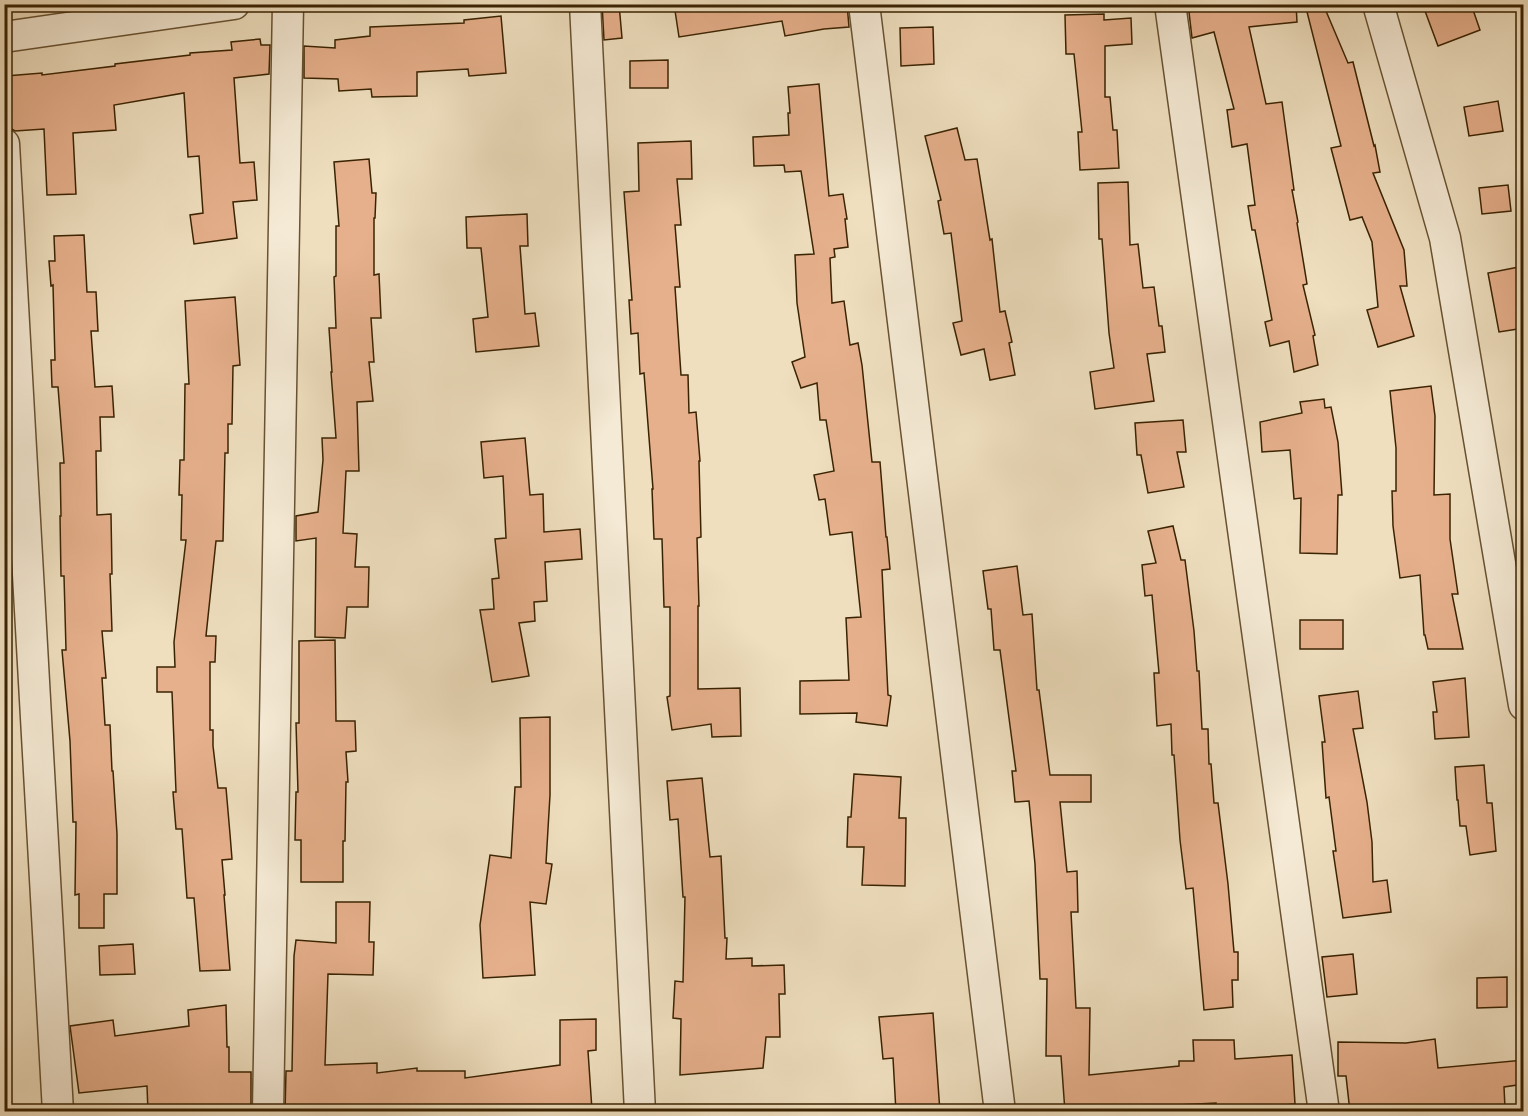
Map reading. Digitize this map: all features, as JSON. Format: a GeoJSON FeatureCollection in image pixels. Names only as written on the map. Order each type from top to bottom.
{"type":"FeatureCollection","features":[{"type":"Feature","properties":{"kind":"street"},"geometry":{"type":"LineString","coordinates":[[4,37],[234,4]]}},
{"type":"Feature","properties":{"kind":"street"},"geometry":{"type":"LineString","coordinates":[[268,1112],[288,4]]}},
{"type":"Feature","properties":{"kind":"street"},"geometry":{"type":"LineString","coordinates":[[585,4],[640,1112]]}},
{"type":"Feature","properties":{"kind":"street"},"geometry":{"type":"LineString","coordinates":[[864,4],[1000,1112]]}},
{"type":"Feature","properties":{"kind":"street"},"geometry":{"type":"LineString","coordinates":[[1170,4],[1324,1112]]}},
{"type":"Feature","properties":{"kind":"street"},"geometry":{"type":"LineString","coordinates":[[1378,4],[1445,238],[1524,705]]}},
{"type":"Feature","properties":{"kind":"street"},"geometry":{"type":"LineString","coordinates":[[4,144],[58,1112]]}},
{"type":"Feature","properties":{"kind":"building"},"geometry":{"type":"Polygon","coordinates":[[[602,4],[619,4],[622,38],[604,40],[602,4]]]}},
{"type":"Feature","properties":{"kind":"building"},"geometry":{"type":"Polygon","coordinates":[[[674,4],[847,4],[849,27],[785,36],[782,21],[679,37],[674,4]]]}},
{"type":"Feature","properties":{"kind":"building"},"geometry":{"type":"Polygon","coordinates":[[[1219,4],[1296,4],[1297,22],[1249,27],[1266,104],[1282,102],[1294,190],[1292,190],[1307,284],[1303,285],[1315,335],[1313,336],[1318,365],[1294,372],[1289,341],[1270,346],[1265,322],[1272,320],[1255,230],[1252,230],[1248,206],[1255,205],[1247,144],[1232,147],[1227,110],[1234,109],[1214,32],[1192,38],[1189,12],[1219,4]]]}},
{"type":"Feature","properties":{"kind":"building"},"geometry":{"type":"Polygon","coordinates":[[[1305,4],[1323,4],[1348,63],[1353,62],[1380,172],[1373,173],[1404,250],[1407,286],[1400,286],[1414,336],[1378,347],[1367,310],[1378,307],[1372,242],[1362,217],[1350,220],[1331,148],[1341,146],[1305,4]]]}},
{"type":"Feature","properties":{"kind":"building"},"geometry":{"type":"Polygon","coordinates":[[[1443,4],[1471,4],[1480,30],[1438,46],[1425,11],[1443,4]]]}},
{"type":"Feature","properties":{"kind":"building"},"geometry":{"type":"Polygon","coordinates":[[[1104,14],[1104,20],[1131,18],[1132,44],[1105,46],[1105,97],[1110,97],[1113,130],[1117,130],[1119,168],[1080,170],[1078,132],[1082,132],[1074,54],[1066,54],[1065,15],[1104,14]]]}},
{"type":"Feature","properties":{"kind":"building"},"geometry":{"type":"Polygon","coordinates":[[[501,16],[506,73],[469,76],[468,69],[417,72],[417,96],[372,97],[371,89],[339,91],[338,79],[304,78],[304,46],[335,48],[335,40],[370,36],[370,27],[464,23],[464,20],[501,16]]]}},
{"type":"Feature","properties":{"kind":"building"},"geometry":{"type":"Polygon","coordinates":[[[933,27],[934,64],[901,66],[900,28],[933,27]]]}},
{"type":"Feature","properties":{"kind":"building"},"geometry":{"type":"Polygon","coordinates":[[[260,39],[261,45],[270,45],[269,74],[234,78],[240,163],[254,162],[257,200],[233,202],[237,238],[194,244],[190,215],[203,213],[199,156],[188,157],[184,93],[114,105],[116,130],[73,133],[76,194],[47,195],[44,129],[15,131],[10,128],[6,76],[42,73],[42,75],[190,55],[190,53],[232,50],[231,42],[260,39]]]}},
{"type":"Feature","properties":{"kind":"building"},"geometry":{"type":"Polygon","coordinates":[[[668,60],[668,88],[630,88],[630,61],[668,60]]]}},
{"type":"Feature","properties":{"kind":"building"},"geometry":{"type":"Polygon","coordinates":[[[819,84],[829,196],[843,194],[847,219],[845,219],[848,247],[834,249],[835,257],[830,258],[832,303],[844,301],[850,345],[858,343],[872,462],[880,462],[890,569],[882,570],[888,695],[891,696],[887,726],[856,722],[857,713],[800,714],[800,681],[849,680],[846,618],[861,617],[852,532],[830,535],[825,499],[819,500],[814,475],[834,471],[826,420],[820,420],[817,383],[801,388],[792,362],[805,357],[797,303],[795,255],[814,254],[801,171],[785,172],[784,165],[754,166],[753,137],[789,135],[788,87],[819,84]]]}},
{"type":"Feature","properties":{"kind":"building"},"geometry":{"type":"Polygon","coordinates":[[[1498,101],[1503,131],[1469,136],[1464,107],[1498,101]]]}},
{"type":"Feature","properties":{"kind":"building"},"geometry":{"type":"Polygon","coordinates":[[[957,128],[965,160],[977,159],[990,240],[992,239],[1000,312],[1005,311],[1012,342],[1009,343],[1015,375],[990,380],[984,349],[961,355],[953,323],[962,321],[951,233],[944,234],[938,201],[941,200],[925,136],[957,128]]]}},
{"type":"Feature","properties":{"kind":"building"},"geometry":{"type":"Polygon","coordinates":[[[691,141],[692,179],[677,179],[681,225],[675,225],[680,287],[675,287],[681,375],[688,375],[689,413],[696,412],[700,461],[701,537],[697,538],[698,689],[740,688],[741,736],[712,737],[711,724],[672,730],[667,697],[670,696],[670,607],[664,607],[662,539],[654,539],[653,489],[644,373],[640,374],[638,333],[631,334],[629,300],[632,300],[624,192],[639,191],[638,143],[691,141]]]}},
{"type":"Feature","properties":{"kind":"building"},"geometry":{"type":"Polygon","coordinates":[[[369,159],[372,193],[376,193],[374,275],[379,274],[381,318],[371,318],[374,362],[369,362],[373,401],[357,402],[359,471],[346,471],[343,533],[357,534],[355,567],[369,567],[368,607],[347,607],[345,638],[315,637],[316,538],[296,541],[296,516],[318,512],[323,460],[322,438],[336,438],[329,328],[336,328],[334,277],[336,276],[336,226],[339,226],[334,162],[369,159]]]}},
{"type":"Feature","properties":{"kind":"building"},"geometry":{"type":"Polygon","coordinates":[[[1128,182],[1130,245],[1138,244],[1143,288],[1154,287],[1165,352],[1147,354],[1154,401],[1095,409],[1090,372],[1114,368],[1102,239],[1099,239],[1098,183],[1128,182]]]}},
{"type":"Feature","properties":{"kind":"building"},"geometry":{"type":"Polygon","coordinates":[[[1508,185],[1511,211],[1482,214],[1479,188],[1508,185]]]}},
{"type":"Feature","properties":{"kind":"building"},"geometry":{"type":"Polygon","coordinates":[[[527,214],[528,246],[520,246],[525,314],[535,313],[539,346],[476,352],[473,319],[488,317],[481,248],[467,248],[466,217],[527,214]]]}},
{"type":"Feature","properties":{"kind":"building"},"geometry":{"type":"Polygon","coordinates":[[[84,235],[87,292],[96,292],[98,331],[91,331],[95,387],[112,386],[114,417],[100,417],[101,451],[96,451],[97,515],[111,514],[112,631],[102,631],[106,678],[102,678],[105,725],[110,725],[117,834],[117,894],[104,894],[104,928],[79,928],[79,894],[75,895],[76,822],[73,822],[70,741],[62,650],[66,650],[64,576],[61,576],[60,463],[64,463],[58,387],[52,387],[51,360],[55,360],[53,285],[51,286],[49,261],[55,261],[54,236],[84,235]]]}},
{"type":"Feature","properties":{"kind":"building"},"geometry":{"type":"Polygon","coordinates":[[[1524,266],[1524,328],[1499,332],[1488,273],[1524,266]]]}},
{"type":"Feature","properties":{"kind":"building"},"geometry":{"type":"Polygon","coordinates":[[[235,297],[240,365],[233,366],[232,424],[228,424],[228,453],[225,453],[223,541],[216,541],[206,636],[216,636],[215,662],[210,662],[210,730],[213,730],[218,788],[226,788],[230,834],[232,859],[222,860],[230,970],[200,971],[194,898],[187,898],[182,829],[176,829],[173,792],[176,792],[172,692],[157,692],[157,667],[175,667],[174,642],[186,540],[181,540],[182,495],[179,495],[180,460],[184,460],[185,384],[189,384],[185,301],[235,297]]]}},
{"type":"Feature","properties":{"kind":"building"},"geometry":{"type":"Polygon","coordinates":[[[1431,386],[1435,416],[1434,495],[1450,494],[1450,539],[1458,594],[1452,594],[1463,649],[1428,649],[1424,635],[1420,575],[1400,578],[1393,526],[1392,491],[1396,491],[1396,448],[1390,391],[1431,386]]]}},
{"type":"Feature","properties":{"kind":"building"},"geometry":{"type":"Polygon","coordinates":[[[1324,399],[1325,408],[1331,407],[1338,442],[1342,495],[1338,495],[1337,554],[1300,553],[1301,498],[1294,499],[1290,450],[1262,452],[1260,422],[1302,413],[1300,402],[1324,399]]]}},
{"type":"Feature","properties":{"kind":"building"},"geometry":{"type":"Polygon","coordinates":[[[1183,420],[1186,452],[1177,452],[1184,487],[1148,493],[1141,455],[1137,455],[1135,423],[1183,420]]]}},
{"type":"Feature","properties":{"kind":"building"},"geometry":{"type":"Polygon","coordinates":[[[525,438],[530,495],[543,494],[544,532],[580,529],[582,559],[545,562],[547,601],[534,602],[535,621],[519,623],[529,676],[492,682],[480,610],[494,609],[492,579],[499,578],[495,539],[506,538],[503,476],[484,478],[481,442],[525,438]]]}},
{"type":"Feature","properties":{"kind":"building"},"geometry":{"type":"Polygon","coordinates":[[[1173,526],[1181,560],[1185,560],[1197,671],[1199,671],[1202,729],[1208,729],[1209,764],[1211,764],[1214,803],[1218,803],[1234,952],[1238,952],[1238,980],[1232,980],[1233,1007],[1204,1010],[1193,888],[1186,889],[1180,840],[1171,724],[1157,726],[1154,673],[1159,673],[1152,595],[1145,596],[1142,565],[1156,563],[1148,531],[1173,526]]]}},
{"type":"Feature","properties":{"kind":"building"},"geometry":{"type":"Polygon","coordinates":[[[1017,566],[1023,615],[1032,614],[1037,690],[1039,690],[1050,775],[1091,775],[1091,802],[1060,802],[1067,872],[1077,871],[1078,912],[1071,912],[1076,1008],[1090,1008],[1089,1075],[1179,1066],[1179,1061],[1194,1061],[1193,1040],[1234,1040],[1235,1059],[1292,1055],[1295,1104],[1216,1111],[1216,1103],[1137,1107],[1138,1109],[1117,1112],[1065,1112],[1061,1056],[1046,1056],[1047,979],[1040,979],[1035,864],[1029,801],[1015,802],[1012,771],[1016,771],[1000,650],[994,650],[991,609],[988,609],[983,571],[1017,566]]]}},
{"type":"Feature","properties":{"kind":"building"},"geometry":{"type":"Polygon","coordinates":[[[1300,620],[1343,620],[1343,649],[1300,649],[1300,620]]]}},
{"type":"Feature","properties":{"kind":"building"},"geometry":{"type":"Polygon","coordinates":[[[335,640],[336,721],[355,721],[356,751],[346,752],[348,782],[346,782],[345,841],[343,841],[343,882],[301,882],[301,840],[295,840],[296,792],[298,792],[296,723],[299,723],[299,641],[335,640]]]}},
{"type":"Feature","properties":{"kind":"building"},"geometry":{"type":"Polygon","coordinates":[[[1465,678],[1469,737],[1435,739],[1433,712],[1437,712],[1433,682],[1465,678]]]}},
{"type":"Feature","properties":{"kind":"building"},"geometry":{"type":"Polygon","coordinates":[[[1358,691],[1363,728],[1353,729],[1367,802],[1372,842],[1373,882],[1387,880],[1391,912],[1343,918],[1333,851],[1336,851],[1329,797],[1326,798],[1322,742],[1325,742],[1319,696],[1358,691]]]}},
{"type":"Feature","properties":{"kind":"building"},"geometry":{"type":"Polygon","coordinates":[[[550,717],[550,795],[546,863],[552,864],[546,904],[530,902],[535,975],[483,978],[480,925],[490,855],[511,858],[515,787],[521,787],[520,718],[550,717]]]}},
{"type":"Feature","properties":{"kind":"building"},"geometry":{"type":"Polygon","coordinates":[[[1484,765],[1487,803],[1492,803],[1496,851],[1470,855],[1466,826],[1460,826],[1455,767],[1484,765]]]}},
{"type":"Feature","properties":{"kind":"building"},"geometry":{"type":"Polygon","coordinates":[[[854,774],[901,777],[899,818],[906,818],[905,886],[862,885],[864,847],[847,847],[848,817],[851,817],[854,774]]]}},
{"type":"Feature","properties":{"kind":"building"},"geometry":{"type":"Polygon","coordinates":[[[702,778],[710,857],[721,856],[725,938],[727,938],[726,959],[752,958],[752,966],[784,965],[785,994],[779,994],[780,1037],[766,1037],[763,1068],[680,1075],[681,1019],[673,1018],[675,981],[683,982],[685,897],[683,897],[678,819],[670,820],[667,781],[702,778]]]}},
{"type":"Feature","properties":{"kind":"building"},"geometry":{"type":"Polygon","coordinates":[[[336,902],[370,902],[369,942],[374,942],[373,975],[328,974],[325,1065],[377,1063],[377,1073],[417,1068],[417,1071],[465,1071],[465,1078],[560,1065],[560,1020],[596,1019],[596,1050],[588,1051],[592,1110],[558,1112],[558,1105],[512,1112],[510,1112],[510,1107],[421,1107],[421,1112],[285,1112],[286,1071],[292,1071],[296,940],[336,943],[336,902]]]}},
{"type":"Feature","properties":{"kind":"building"},"geometry":{"type":"Polygon","coordinates":[[[133,944],[135,974],[100,975],[99,946],[133,944]]]}},
{"type":"Feature","properties":{"kind":"building"},"geometry":{"type":"Polygon","coordinates":[[[1353,954],[1357,994],[1327,997],[1322,957],[1353,954]]]}},
{"type":"Feature","properties":{"kind":"building"},"geometry":{"type":"Polygon","coordinates":[[[1507,977],[1507,1007],[1477,1008],[1477,978],[1507,977]]]}},
{"type":"Feature","properties":{"kind":"building"},"geometry":{"type":"Polygon","coordinates":[[[226,1005],[229,1072],[251,1072],[251,1112],[148,1112],[147,1086],[79,1093],[70,1026],[113,1020],[115,1036],[189,1026],[188,1010],[226,1005]]]}},
{"type":"Feature","properties":{"kind":"building"},"geometry":{"type":"Polygon","coordinates":[[[933,1013],[940,1112],[896,1112],[893,1058],[883,1059],[879,1017],[933,1013]]]}},
{"type":"Feature","properties":{"kind":"building"},"geometry":{"type":"Polygon","coordinates":[[[1435,1039],[1438,1068],[1524,1060],[1524,1084],[1504,1087],[1505,1108],[1453,1112],[1350,1112],[1346,1076],[1338,1076],[1338,1042],[1406,1043],[1435,1039]]]}}]}
